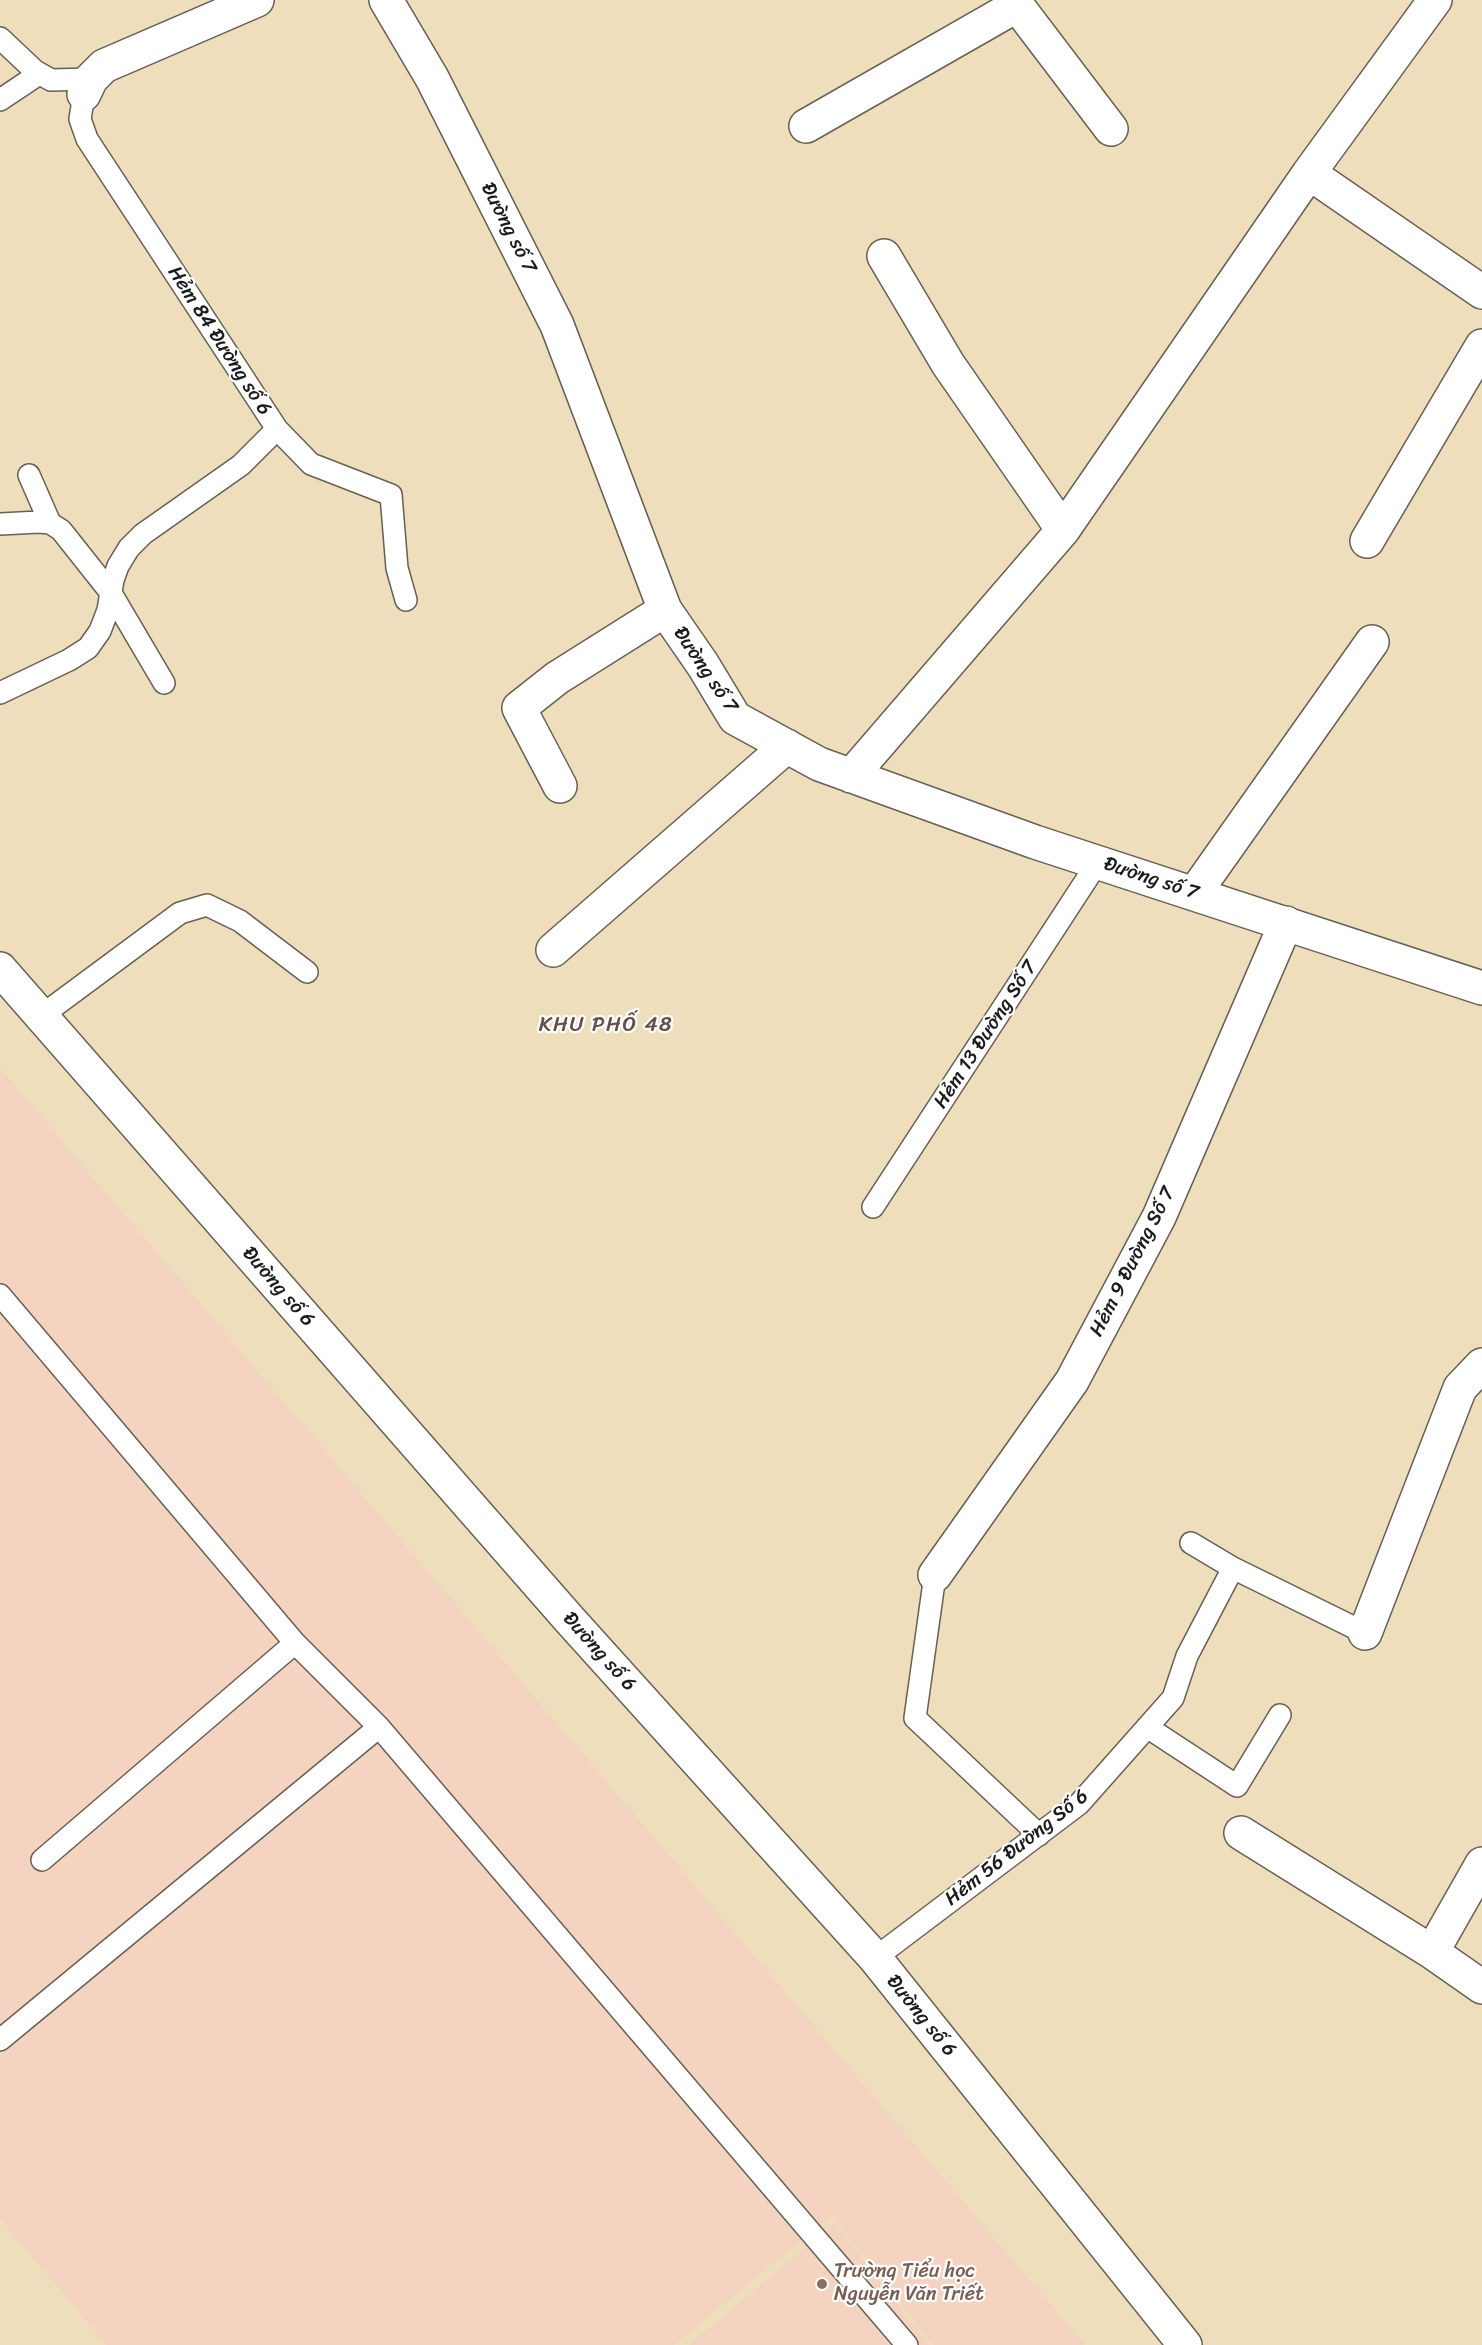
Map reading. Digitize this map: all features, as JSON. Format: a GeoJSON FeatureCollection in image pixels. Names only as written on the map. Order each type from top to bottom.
{"type":"FeatureCollection","features":[{"type":"Feature","properties":{"kind":"street"},"geometry":{"type":"LineString","coordinates":[[87,86],[104,66],[257,0]]}},
{"type":"Feature","properties":{"kind":"street","name":"Đường số 7"},"geometry":{"type":"LineString","coordinates":[[386,0],[432,78],[557,325],[664,610],[703,665],[735,718],[819,764],[852,776],[1098,862],[1482,988]]}},
{"type":"Feature","properties":{"kind":"street"},"geometry":{"type":"LineString","coordinates":[[852,776],[1063,530],[1309,173],[1435,0]]}},
{"type":"Feature","properties":{"kind":"street"},"geometry":{"type":"LineString","coordinates":[[806,126],[1014,3],[1111,129]]}},
{"type":"Feature","properties":{"kind":"street"},"geometry":{"type":"LineString","coordinates":[[1309,173],[1481,287]]}},
{"type":"Feature","properties":{"kind":"street"},"geometry":{"type":"LineString","coordinates":[[884,256],[948,364],[1063,530]]}},
{"type":"Feature","properties":{"kind":"street"},"geometry":{"type":"LineString","coordinates":[[1367,541],[1482,346]]}},
{"type":"Feature","properties":{"kind":"street"},"geometry":{"type":"LineString","coordinates":[[560,786],[519,708],[557,678],[664,610]]}},
{"type":"Feature","properties":{"kind":"street"},"geometry":{"type":"LineString","coordinates":[[1194,894],[1372,642]]}},
{"type":"Feature","properties":{"kind":"street"},"geometry":{"type":"LineString","coordinates":[[553,950],[787,746]]}},
{"type":"Feature","properties":{"kind":"street","name":"Hẻm 9 Đường Số 7"},"geometry":{"type":"LineString","coordinates":[[935,1575],[1072,1381],[1159,1217],[1286,923]]}},
{"type":"Feature","properties":{"kind":"street","name":"Đường số 6"},"geometry":{"type":"LineString","coordinates":[[0,969],[569,1619],[875,1958],[1185,2345]]}},
{"type":"Feature","properties":{"kind":"street"},"geometry":{"type":"LineString","coordinates":[[1365,1633],[1460,1388],[1482,1365]]}},
{"type":"Feature","properties":{"kind":"street"},"geometry":{"type":"LineString","coordinates":[[1241,1833],[1432,1952],[1482,1987]]}},
{"type":"Feature","properties":{"kind":"street"},"geometry":{"type":"LineString","coordinates":[[1432,1952],[1482,1864]]}},
{"type":"Feature","properties":{"kind":"lane"},"geometry":{"type":"LineString","coordinates":[[0,38],[39,74],[59,82],[87,86]]}},
{"type":"Feature","properties":{"kind":"lane"},"geometry":{"type":"LineString","coordinates":[[0,100],[39,74]]}},
{"type":"Feature","properties":{"kind":"lane","name":"Hẻm 84 Đường số 6"},"geometry":{"type":"LineString","coordinates":[[0,693],[69,660],[88,648],[100,632],[108,610],[118,566],[129,548],[143,534],[241,465],[277,429],[87,139],[80,119],[87,86]]}},
{"type":"Feature","properties":{"kind":"lane"},"geometry":{"type":"LineString","coordinates":[[277,429],[311,464],[391,495],[397,568],[406,600]]}},
{"type":"Feature","properties":{"kind":"lane"},"geometry":{"type":"LineString","coordinates":[[29,475],[50,523]]}},
{"type":"Feature","properties":{"kind":"lane"},"geometry":{"type":"LineString","coordinates":[[0,524],[50,523],[61,530],[111,593],[164,683]]}},
{"type":"Feature","properties":{"kind":"lane","name":"Hẻm 13 Đường Số 7"},"geometry":{"type":"LineString","coordinates":[[873,1207],[1098,862]]}},
{"type":"Feature","properties":{"kind":"lane"},"geometry":{"type":"LineString","coordinates":[[41,1016],[180,913],[207,905],[240,921],[307,972]]}},
{"type":"Feature","properties":{"kind":"lane"},"geometry":{"type":"LineString","coordinates":[[0,1295],[295,1643],[379,1727],[907,2345]]}},
{"type":"Feature","properties":{"kind":"lane"},"geometry":{"type":"LineString","coordinates":[[1191,1543],[1233,1568],[1365,1633]]}},
{"type":"Feature","properties":{"kind":"lane","name":"Hẻm 56 Đường Số 6"},"geometry":{"type":"LineString","coordinates":[[875,1958],[1078,1804],[1173,1698],[1187,1656],[1233,1568]]}},
{"type":"Feature","properties":{"kind":"lane"},"geometry":{"type":"LineString","coordinates":[[935,1575],[915,1718],[1039,1835]]}},
{"type":"Feature","properties":{"kind":"lane"},"geometry":{"type":"LineString","coordinates":[[42,1860],[295,1643]]}},
{"type":"Feature","properties":{"kind":"lane"},"geometry":{"type":"LineString","coordinates":[[1147,1727],[1237,1786],[1280,1715]]}},
{"type":"Feature","properties":{"kind":"lane"},"geometry":{"type":"LineString","coordinates":[[0,2040],[379,1727]]}},
{"type":"Feature","properties":{"kind":"shaded area"},"geometry":{"type":"Polygon","coordinates":[[[0,1068],[1085,2345],[933,2345],[832,2215],[674,2345],[107,2345],[0,2219],[0,1068]]]}},
{"type":"Feature","properties":{"kind":"shaded area","name":"Trường Tiểu học Nguyễn Văn Triết"},"geometry":{"type":"Polygon","coordinates":[[[835,2223],[929,2345],[689,2345],[835,2223]]]}},
{"type":"Feature","properties":{"kind":"place","name":"Trường Tiểu học Nguyễn Văn Triết"},"geometry":{"type":"Point","coordinates":[822,2284]}},
{"type":"Feature","properties":{"kind":"district","name":"KHU PHỐ 48"},"geometry":{"type":"Point","coordinates":[606,1026]}}]}
